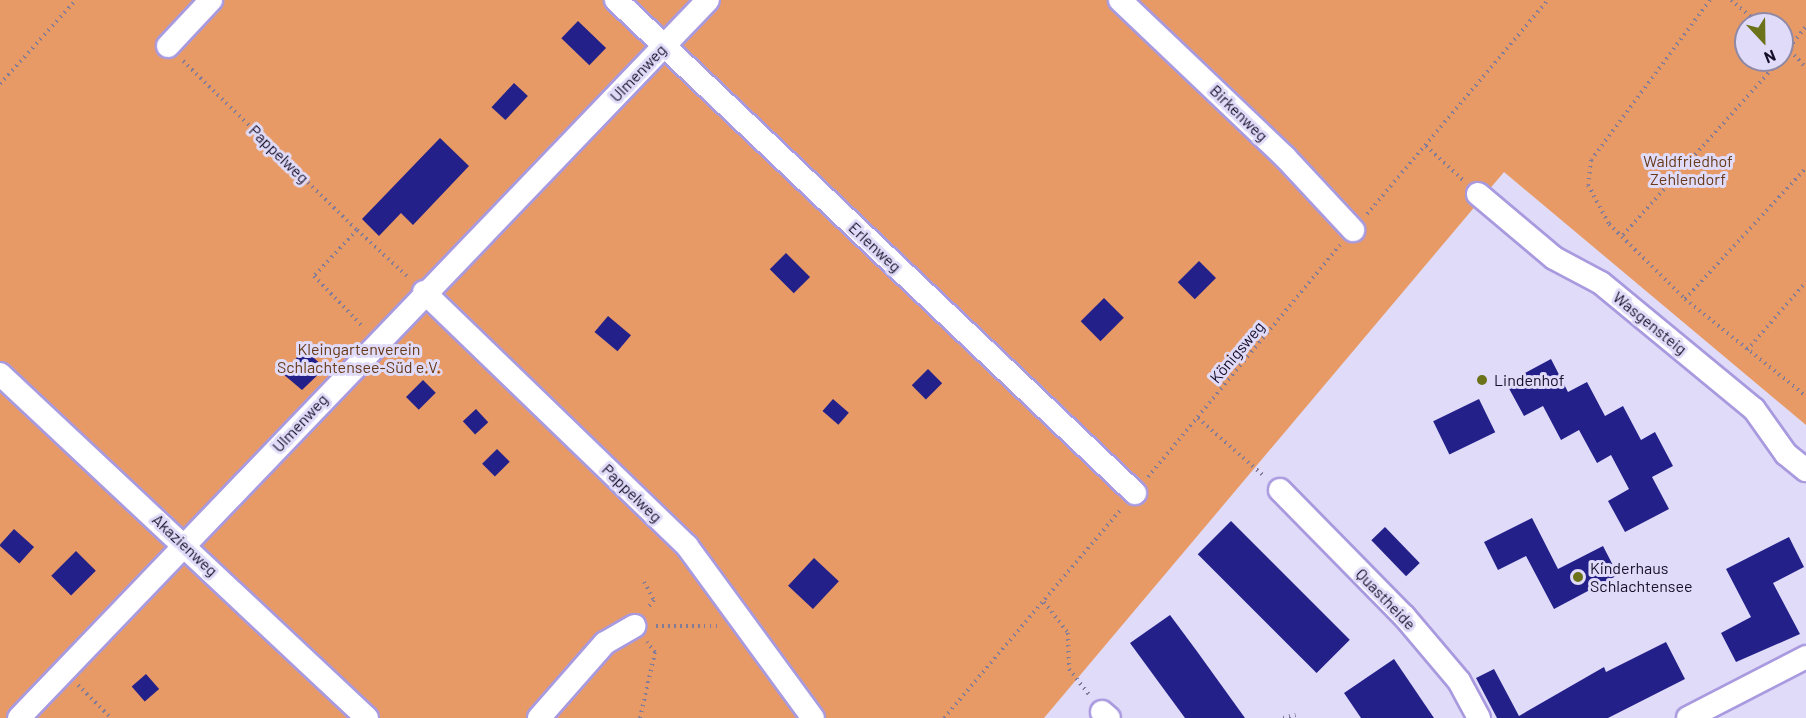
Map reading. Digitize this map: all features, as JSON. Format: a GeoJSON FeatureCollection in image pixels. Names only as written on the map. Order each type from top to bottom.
{"type":"FeatureCollection","features":[{"type":"Feature","properties":{"kind":"street"},"geometry":{"type":"LineString","coordinates":[[168,46],[211,0]]}},
{"type":"Feature","properties":{"kind":"street","name":"Erlenweg"},"geometry":{"type":"LineString","coordinates":[[616,0],[1135,493]]}},
{"type":"Feature","properties":{"kind":"street","name":"Ulmenweg"},"geometry":{"type":"LineString","coordinates":[[19,718],[186,545],[376,341],[708,0]]}},
{"type":"Feature","properties":{"kind":"street","name":"Birkenweg"},"geometry":{"type":"LineString","coordinates":[[1120,0],[1285,157],[1353,230]]}},
{"type":"Feature","properties":{"kind":"street","name":"Wasgensteig"},"geometry":{"type":"LineString","coordinates":[[1478,194],[1554,258],[1601,283],[1754,409],[1786,454],[1806,470]]}},
{"type":"Feature","properties":{"kind":"street","name":"Pappelweg"},"geometry":{"type":"LineString","coordinates":[[424,292],[687,546],[813,718]]}},
{"type":"Feature","properties":{"kind":"street","name":"Akazienweg"},"geometry":{"type":"LineString","coordinates":[[0,374],[186,545],[367,718]]}},
{"type":"Feature","properties":{"kind":"street","name":"Quastheide"},"geometry":{"type":"LineString","coordinates":[[1280,490],[1404,616],[1459,681],[1479,718]]}},
{"type":"Feature","properties":{"kind":"street"},"geometry":{"type":"LineString","coordinates":[[539,718],[605,643],[634,626]]}},
{"type":"Feature","properties":{"kind":"street"},"geometry":{"type":"LineString","coordinates":[[1688,718],[1806,657]]}},
{"type":"Feature","properties":{"kind":"path"},"geometry":{"type":"LineString","coordinates":[[0,84],[76,0]]}},
{"type":"Feature","properties":{"kind":"path","name":"Königsweg"},"geometry":{"type":"LineString","coordinates":[[944,718],[1044,602],[1353,230],[1548,0]]}},
{"type":"Feature","properties":{"kind":"path"},"geometry":{"type":"LineString","coordinates":[[1710,0],[1591,160],[1588,184],[1595,204],[1685,299],[1805,394]]}},
{"type":"Feature","properties":{"kind":"path"},"geometry":{"type":"LineString","coordinates":[[1731,0],[1746,12]]}},
{"type":"Feature","properties":{"kind":"path"},"geometry":{"type":"LineString","coordinates":[[1794,42],[1806,26]]}},
{"type":"Feature","properties":{"kind":"path","name":"Pappelweg"},"geometry":{"type":"LineString","coordinates":[[168,46],[424,292]]}},
{"type":"Feature","properties":{"kind":"path"},"geometry":{"type":"LineString","coordinates":[[1794,54],[1806,68]]}},
{"type":"Feature","properties":{"kind":"path"},"geometry":{"type":"LineString","coordinates":[[1623,235],[1769,72]]}},
{"type":"Feature","properties":{"kind":"path"},"geometry":{"type":"LineString","coordinates":[[1426,146],[1478,194]]}},
{"type":"Feature","properties":{"kind":"path"},"geometry":{"type":"LineString","coordinates":[[1685,299],[1806,168]]}},
{"type":"Feature","properties":{"kind":"path"},"geometry":{"type":"LineString","coordinates":[[357,230],[314,276],[376,341]]}},
{"type":"Feature","properties":{"kind":"path"},"geometry":{"type":"LineString","coordinates":[[1747,350],[1806,282]]}},
{"type":"Feature","properties":{"kind":"path"},"geometry":{"type":"LineString","coordinates":[[1198,418],[1280,490]]}},
{"type":"Feature","properties":{"kind":"path"},"geometry":{"type":"LineString","coordinates":[[1044,602],[1068,633],[1069,669],[1105,715]]}},
{"type":"Feature","properties":{"kind":"path"},"geometry":{"type":"LineString","coordinates":[[634,626],[722,626],[738,615]]}},
{"type":"Feature","properties":{"kind":"path"},"geometry":{"type":"LineString","coordinates":[[634,626],[655,652],[640,718]]}},
{"type":"Feature","properties":{"kind":"path"},"geometry":{"type":"LineString","coordinates":[[64,672],[111,718]]}},
{"type":"Feature","properties":{"kind":"path"},"geometry":{"type":"LineString","coordinates":[[1283,718],[1296,715]]}},
{"type":"Feature","properties":{"kind":"green space","name":"Kleingartenverein Schlachtensee-Süd e.V."},"geometry":{"type":"Polygon","coordinates":[[[0,0],[1806,0],[1806,425],[1504,172],[1044,718],[0,718],[0,0]]]}},
{"type":"Feature","properties":{"kind":"building"},"geometry":{"type":"Polygon","coordinates":[[[578,21],[606,48],[589,65],[561,38],[578,21]]]}},
{"type":"Feature","properties":{"kind":"building"},"geometry":{"type":"Polygon","coordinates":[[[514,83],[528,96],[505,120],[491,107],[514,83]]]}},
{"type":"Feature","properties":{"kind":"building"},"geometry":{"type":"Polygon","coordinates":[[[440,138],[469,166],[413,225],[401,213],[379,236],[362,219],[440,138]]]}},
{"type":"Feature","properties":{"kind":"building"},"geometry":{"type":"Polygon","coordinates":[[[786,253],[810,277],[794,293],[770,269],[786,253]]]}},
{"type":"Feature","properties":{"kind":"building"},"geometry":{"type":"Polygon","coordinates":[[[1199,261],[1216,278],[1195,299],[1178,282],[1199,261]]]}},
{"type":"Feature","properties":{"kind":"building"},"geometry":{"type":"Polygon","coordinates":[[[1104,298],[1124,318],[1100,341],[1081,321],[1104,298]]]}},
{"type":"Feature","properties":{"kind":"building"},"geometry":{"type":"Polygon","coordinates":[[[608,316],[631,335],[617,351],[595,332],[608,316]]]}},
{"type":"Feature","properties":{"kind":"building"},"geometry":{"type":"Polygon","coordinates":[[[304,349],[325,368],[302,390],[283,374],[304,349]]]}},
{"type":"Feature","properties":{"kind":"building"},"geometry":{"type":"Polygon","coordinates":[[[1551,359],[1568,392],[1587,382],[1605,416],[1623,406],[1641,440],[1655,432],[1673,466],[1652,477],[1669,509],[1625,532],[1608,501],[1629,489],[1611,455],[1597,463],[1579,430],[1561,440],[1543,406],[1524,416],[1506,383],[1551,359]]]}},
{"type":"Feature","properties":{"kind":"building"},"geometry":{"type":"Polygon","coordinates":[[[928,369],[942,383],[926,399],[912,385],[928,369]]]}},
{"type":"Feature","properties":{"kind":"building"},"geometry":{"type":"Polygon","coordinates":[[[423,380],[436,393],[419,410],[406,397],[423,380]]]}},
{"type":"Feature","properties":{"kind":"building"},"geometry":{"type":"Polygon","coordinates":[[[833,399],[849,413],[838,425],[823,411],[833,399]]]}},
{"type":"Feature","properties":{"kind":"building"},"geometry":{"type":"Polygon","coordinates":[[[1479,399],[1495,432],[1449,455],[1433,421],[1479,399]]]}},
{"type":"Feature","properties":{"kind":"building"},"geometry":{"type":"Polygon","coordinates":[[[476,409],[488,422],[475,434],[463,421],[476,409]]]}},
{"type":"Feature","properties":{"kind":"building"},"geometry":{"type":"Polygon","coordinates":[[[497,449],[510,462],[495,477],[482,464],[497,449]]]}},
{"type":"Feature","properties":{"kind":"building"},"geometry":{"type":"Polygon","coordinates":[[[1532,518],[1558,569],[1603,546],[1618,575],[1554,609],[1526,556],[1498,570],[1484,542],[1532,518]]]}},
{"type":"Feature","properties":{"kind":"building"},"geometry":{"type":"Polygon","coordinates":[[[1231,521],[1350,640],[1317,673],[1198,554],[1231,521]]]}},
{"type":"Feature","properties":{"kind":"building"},"geometry":{"type":"Polygon","coordinates":[[[1385,527],[1420,563],[1406,576],[1371,540],[1385,527]]]}},
{"type":"Feature","properties":{"kind":"building"},"geometry":{"type":"Polygon","coordinates":[[[14,529],[34,547],[19,563],[0,546],[14,529]]]}},
{"type":"Feature","properties":{"kind":"building"},"geometry":{"type":"Polygon","coordinates":[[[1789,537],[1804,567],[1773,583],[1800,634],[1736,662],[1721,633],[1751,617],[1726,569],[1789,537]]]}},
{"type":"Feature","properties":{"kind":"building"},"geometry":{"type":"Polygon","coordinates":[[[76,551],[96,571],[71,596],[51,576],[76,551]]]}},
{"type":"Feature","properties":{"kind":"building"},"geometry":{"type":"Polygon","coordinates":[[[814,558],[839,581],[813,609],[788,586],[814,558]]]}},
{"type":"Feature","properties":{"kind":"building"},"geometry":{"type":"Polygon","coordinates":[[[1170,615],[1245,718],[1185,718],[1130,643],[1170,615]]]}},
{"type":"Feature","properties":{"kind":"building"},"geometry":{"type":"Polygon","coordinates":[[[1666,642],[1685,679],[1608,718],[1497,718],[1476,678],[1494,669],[1519,716],[1604,667],[1606,672],[1666,642]]]}},
{"type":"Feature","properties":{"kind":"building"},"geometry":{"type":"Polygon","coordinates":[[[1394,659],[1434,718],[1361,718],[1344,693],[1394,659]]]}},
{"type":"Feature","properties":{"kind":"building"},"geometry":{"type":"Polygon","coordinates":[[[146,674],[159,689],[145,702],[132,686],[146,674]]]}},
{"type":"Feature","properties":{"kind":"place","name":"Lindenhof"},"geometry":{"type":"Point","coordinates":[1482,380]}},
{"type":"Feature","properties":{"kind":"place","name":"Kinderhaus Schlachtensee"},"geometry":{"type":"Point","coordinates":[1578,577]}},
{"type":"Feature","properties":{"kind":"park label","name":"Waldfriedhof Zehlendorf"},"geometry":{"type":"Point","coordinates":[1688,170]}}]}
